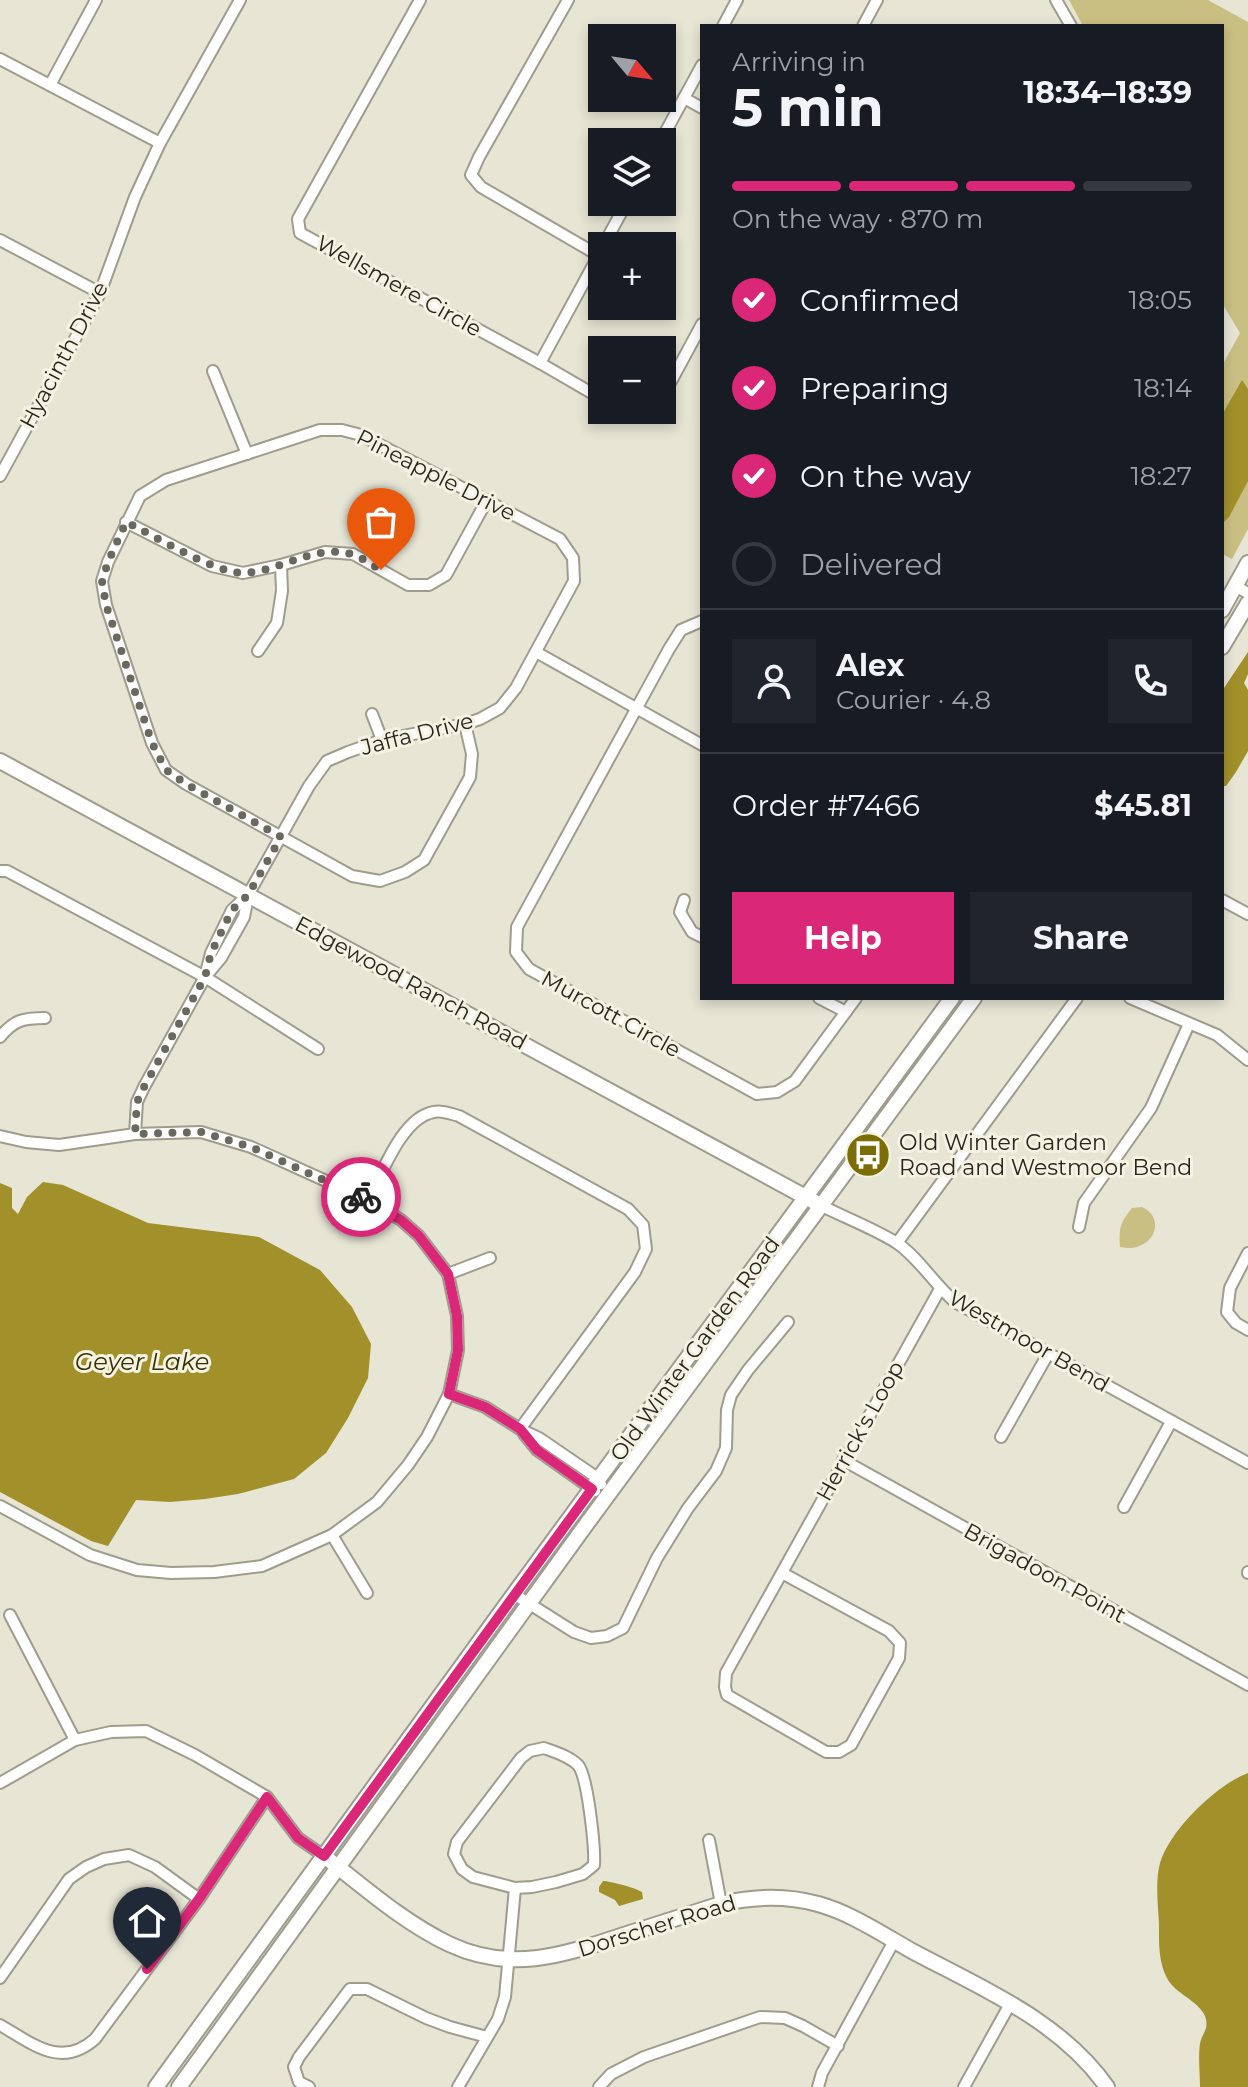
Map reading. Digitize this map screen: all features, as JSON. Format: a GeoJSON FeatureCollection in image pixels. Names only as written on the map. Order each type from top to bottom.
{"type":"FeatureCollection","features":[{"type":"Feature","properties":{"kind":"main road"},"geometry":{"type":"LineString","coordinates":[[1224,608],[1242,590],[1248,563]]}},
{"type":"Feature","properties":{"kind":"main road"},"geometry":{"type":"LineString","coordinates":[[1224,644],[1248,603]]}},
{"type":"Feature","properties":{"kind":"main road","name":"Edgewood Ranch Road"},"geometry":{"type":"LineString","coordinates":[[0,761],[822,1206]]}},
{"type":"Feature","properties":{"kind":"main road","name":"Old Winter Garden Road"},"geometry":{"type":"LineString","coordinates":[[156,2087],[951,1000]]}},
{"type":"Feature","properties":{"kind":"main road","name":"Old Winter Garden Road"},"geometry":{"type":"LineString","coordinates":[[179,2087],[607,1496],[973,1000]]}},
{"type":"Feature","properties":{"kind":"main road","name":"Dorscher Road"},"geometry":{"type":"LineString","coordinates":[[324,1856],[385,1904],[434,1936],[466,1951],[508,1959],[563,1955],[721,1904],[759,1897],[802,1900],[837,1911],[1042,2023],[1060,2036],[1107,2087]]}},
{"type":"Feature","properties":{"kind":"street"},"geometry":{"type":"LineString","coordinates":[[50,85],[96,0]]}},
{"type":"Feature","properties":{"kind":"street","name":"Hyacinth Drive"},"geometry":{"type":"LineString","coordinates":[[0,476],[100,293],[135,197],[160,143],[240,0]]}},
{"type":"Feature","properties":{"kind":"street","name":"Wellsmere Circle"},"geometry":{"type":"LineString","coordinates":[[420,0],[298,219],[300,233],[588,391]]}},
{"type":"Feature","properties":{"kind":"street"},"geometry":{"type":"LineString","coordinates":[[568,0],[471,175],[481,187],[588,243]]}},
{"type":"Feature","properties":{"kind":"street"},"geometry":{"type":"LineString","coordinates":[[724,24],[737,0]]}},
{"type":"Feature","properties":{"kind":"street"},"geometry":{"type":"LineString","coordinates":[[864,24],[877,0]]}},
{"type":"Feature","properties":{"kind":"street"},"geometry":{"type":"LineString","coordinates":[[1056,0],[1070,24]]}},
{"type":"Feature","properties":{"kind":"street"},"geometry":{"type":"LineString","coordinates":[[0,59],[160,143]]}},
{"type":"Feature","properties":{"kind":"street"},"geometry":{"type":"LineString","coordinates":[[668,128],[700,69]]}},
{"type":"Feature","properties":{"kind":"street"},"geometry":{"type":"LineString","coordinates":[[684,98],[700,107]]}},
{"type":"Feature","properties":{"kind":"street"},"geometry":{"type":"LineString","coordinates":[[0,240],[100,293]]}},
{"type":"Feature","properties":{"kind":"street"},"geometry":{"type":"LineString","coordinates":[[540,363],[588,274]]}},
{"type":"Feature","properties":{"kind":"street"},"geometry":{"type":"LineString","coordinates":[[676,372],[700,328]]}},
{"type":"Feature","properties":{"kind":"street"},"geometry":{"type":"LineString","coordinates":[[213,371],[247,454]]}},
{"type":"Feature","properties":{"kind":"street","name":"Pineapple Drive"},"geometry":{"type":"LineString","coordinates":[[465,724],[472,754],[470,777],[424,860],[405,872],[380,881],[352,876],[166,770],[152,743],[106,605],[102,581],[140,496],[166,480],[320,430],[342,430],[361,435],[560,539],[573,558],[574,581],[536,652]]}},
{"type":"Feature","properties":{"kind":"street"},"geometry":{"type":"LineString","coordinates":[[126,522],[212,566],[243,573],[325,552],[353,554],[408,585],[429,585],[446,575],[487,500]]}},
{"type":"Feature","properties":{"kind":"street"},"geometry":{"type":"LineString","coordinates":[[258,651],[277,623],[282,591],[281,565]]}},
{"type":"Feature","properties":{"kind":"street","name":"Murcott Circle"},"geometry":{"type":"LineString","coordinates":[[700,622],[681,630],[636,707],[517,927],[516,952],[529,969],[757,1094],[777,1092],[795,1081],[855,1000]]}},
{"type":"Feature","properties":{"kind":"street"},"geometry":{"type":"LineString","coordinates":[[536,652],[700,744]]}},
{"type":"Feature","properties":{"kind":"street","name":"Jaffa Drive"},"geometry":{"type":"LineString","coordinates":[[135,1134],[137,1102],[205,977],[211,953],[232,910],[248,895],[309,786],[327,761],[382,740],[480,719],[500,708],[516,688],[536,652]]}},
{"type":"Feature","properties":{"kind":"street"},"geometry":{"type":"LineString","coordinates":[[372,714],[382,740]]}},
{"type":"Feature","properties":{"kind":"street"},"geometry":{"type":"LineString","coordinates":[[0,871],[7,871],[205,977],[318,1049]]}},
{"type":"Feature","properties":{"kind":"street"},"geometry":{"type":"LineString","coordinates":[[684,900],[680,912],[692,932],[700,936]]}},
{"type":"Feature","properties":{"kind":"street"},"geometry":{"type":"LineString","coordinates":[[1224,901],[1248,914]]}},
{"type":"Feature","properties":{"kind":"street"},"geometry":{"type":"LineString","coordinates":[[823,1000],[846,1012]]}},
{"type":"Feature","properties":{"kind":"street"},"geometry":{"type":"LineString","coordinates":[[897,1243],[1076,1000]]}},
{"type":"Feature","properties":{"kind":"street"},"geometry":{"type":"LineString","coordinates":[[1135,1000],[1217,1035],[1248,1060]]}},
{"type":"Feature","properties":{"kind":"street"},"geometry":{"type":"LineString","coordinates":[[0,1037],[10,1025],[26,1018],[45,1018]]}},
{"type":"Feature","properties":{"kind":"street"},"geometry":{"type":"LineString","coordinates":[[1079,1227],[1084,1203],[1151,1108],[1189,1024]]}},
{"type":"Feature","properties":{"kind":"street"},"geometry":{"type":"LineString","coordinates":[[368,1200],[405,1130],[418,1118],[443,1112],[459,1116],[628,1209],[643,1225],[646,1249],[635,1272],[520,1429]]}},
{"type":"Feature","properties":{"kind":"street"},"geometry":{"type":"LineString","coordinates":[[0,1136],[59,1145],[135,1134],[201,1132],[251,1147],[368,1200],[401,1220],[419,1236],[448,1274],[457,1316],[458,1350],[449,1394],[427,1437],[377,1502],[332,1535],[262,1566],[214,1572],[137,1570],[90,1555],[0,1506]]}},
{"type":"Feature","properties":{"kind":"street","name":"Westmoor Bend"},"geometry":{"type":"LineString","coordinates":[[822,1206],[897,1243],[955,1302],[1248,1463]]}},
{"type":"Feature","properties":{"kind":"street"},"geometry":{"type":"LineString","coordinates":[[1248,1253],[1230,1288],[1227,1312],[1236,1323],[1248,1330]]}},
{"type":"Feature","properties":{"kind":"street"},"geometry":{"type":"LineString","coordinates":[[448,1274],[490,1258]]}},
{"type":"Feature","properties":{"kind":"street","name":"Herrick's Loop"},"geometry":{"type":"LineString","coordinates":[[782,1573],[889,1631],[900,1643],[899,1658],[851,1745],[839,1752],[826,1752],[727,1695],[726,1673],[940,1289]]}},
{"type":"Feature","properties":{"kind":"street"},"geometry":{"type":"LineString","coordinates":[[514,1594],[574,1632],[591,1638],[607,1636],[623,1628],[657,1558],[688,1508],[716,1471],[726,1448],[727,1410],[731,1395],[788,1322]]}},
{"type":"Feature","properties":{"kind":"street"},"geometry":{"type":"LineString","coordinates":[[1001,1437],[1048,1354]]}},
{"type":"Feature","properties":{"kind":"street"},"geometry":{"type":"LineString","coordinates":[[449,1394],[485,1407],[520,1429],[537,1450],[595,1484],[607,1496]]}},
{"type":"Feature","properties":{"kind":"street"},"geometry":{"type":"LineString","coordinates":[[1124,1507],[1171,1422]]}},
{"type":"Feature","properties":{"kind":"street","name":"Brigadoon Point"},"geometry":{"type":"LineString","coordinates":[[843,1460],[1248,1685]]}},
{"type":"Feature","properties":{"kind":"street"},"geometry":{"type":"LineString","coordinates":[[332,1535],[367,1593]]}},
{"type":"Feature","properties":{"kind":"street"},"geometry":{"type":"LineString","coordinates":[[10,1615],[75,1740]]}},
{"type":"Feature","properties":{"kind":"street"},"geometry":{"type":"LineString","coordinates":[[0,1783],[75,1740],[111,1732],[146,1731],[267,1797],[298,1838],[324,1856]]}},
{"type":"Feature","properties":{"kind":"street"},"geometry":{"type":"LineString","coordinates":[[544,1748],[562,1754],[579,1766],[595,1848],[594,1865],[583,1874],[556,1882],[515,1888],[473,1877],[462,1869],[454,1854],[457,1842],[521,1758],[530,1751],[544,1748]]}},
{"type":"Feature","properties":{"kind":"street"},"geometry":{"type":"LineString","coordinates":[[0,2025],[40,2048],[59,2054],[83,2049],[95,2039],[199,1899],[267,1797]]}},
{"type":"Feature","properties":{"kind":"street"},"geometry":{"type":"LineString","coordinates":[[709,1840],[721,1904]]}},
{"type":"Feature","properties":{"kind":"street"},"geometry":{"type":"LineString","coordinates":[[0,1978],[69,1879],[104,1859],[129,1855],[155,1867],[199,1899]]}},
{"type":"Feature","properties":{"kind":"street"},"geometry":{"type":"LineString","coordinates":[[458,2087],[498,2019],[505,1997],[515,1888]]}},
{"type":"Feature","properties":{"kind":"street"},"geometry":{"type":"LineString","coordinates":[[818,2087],[822,2073],[894,1941]]}},
{"type":"Feature","properties":{"kind":"street"},"geometry":{"type":"LineString","coordinates":[[309,2087],[299,2082],[294,2067],[350,1989],[367,1989],[426,2018],[487,2037]]}},
{"type":"Feature","properties":{"kind":"street"},"geometry":{"type":"LineString","coordinates":[[964,2087],[1010,2004]]}},
{"type":"Feature","properties":{"kind":"street"},"geometry":{"type":"LineString","coordinates":[[599,2087],[611,2074],[644,2057],[760,2017],[785,2018],[838,2046]]}},
{"type":"Feature","properties":{"kind":"shaded area"},"geometry":{"type":"Polygon","coordinates":[[[1069,0],[1208,0],[1248,22],[1248,529],[1232,559],[1224,555],[1224,362],[1240,333],[1224,306],[1224,24],[1082,24],[1069,0]]]}},
{"type":"Feature","properties":{"kind":"shaded area"},"geometry":{"type":"Polygon","coordinates":[[[1142,1207],[1155,1221],[1154,1233],[1139,1246],[1120,1247],[1123,1222],[1132,1208],[1142,1207]]]}},
{"type":"Feature","properties":{"kind":"water"},"geometry":{"type":"Polygon","coordinates":[[[1242,380],[1248,389],[1248,481],[1224,522],[1224,412],[1242,380]]]}},
{"type":"Feature","properties":{"kind":"water"},"geometry":{"type":"Polygon","coordinates":[[[1248,652],[1248,674],[1244,683],[1248,690],[1248,751],[1226,786],[1224,786],[1224,688],[1248,652]]]}},
{"type":"Feature","properties":{"kind":"water","name":"Geyer Lake"},"geometry":{"type":"Polygon","coordinates":[[[43,1182],[63,1185],[148,1223],[259,1237],[320,1270],[352,1307],[371,1344],[368,1378],[326,1453],[294,1479],[238,1494],[170,1502],[136,1500],[108,1546],[91,1541],[0,1492],[0,1183],[12,1188],[12,1208],[18,1214],[27,1197],[43,1182]]]}},
{"type":"Feature","properties":{"kind":"water"},"geometry":{"type":"Polygon","coordinates":[[[1248,1773],[1248,2087],[1200,2087],[1199,2049],[1206,2021],[1202,2010],[1171,1984],[1164,1971],[1159,1944],[1158,1870],[1173,1837],[1196,1810],[1222,1787],[1248,1773]]]}},
{"type":"Feature","properties":{"kind":"water"},"geometry":{"type":"Polygon","coordinates":[[[603,1881],[639,1890],[643,1899],[619,1906],[615,1900],[599,1892],[603,1881]]]}},
{"type":"Feature","properties":{"kind":"way so far"},"geometry":{"type":"LineString","coordinates":[[361,1197],[251,1147],[201,1132],[135,1134],[137,1102],[144,1087],[205,977],[211,953],[232,910],[248,895],[281,837],[166,770],[152,743],[106,605],[102,581],[126,522],[212,566],[243,573],[325,552],[353,554],[381,570]]}},
{"type":"Feature","properties":{"kind":"place","name":"Old Winter Garden Road and Westmoor Bend"},"geometry":{"type":"Point","coordinates":[868,1155]}},
{"type":"Feature","properties":{"kind":"route"},"geometry":{"type":"LineString","coordinates":[[147,1969],[199,1899],[267,1797],[298,1838],[324,1856],[592,1489],[537,1450],[520,1429],[485,1407],[449,1394],[458,1350],[457,1316],[448,1274],[419,1236],[401,1220],[361,1197]]}}]}
